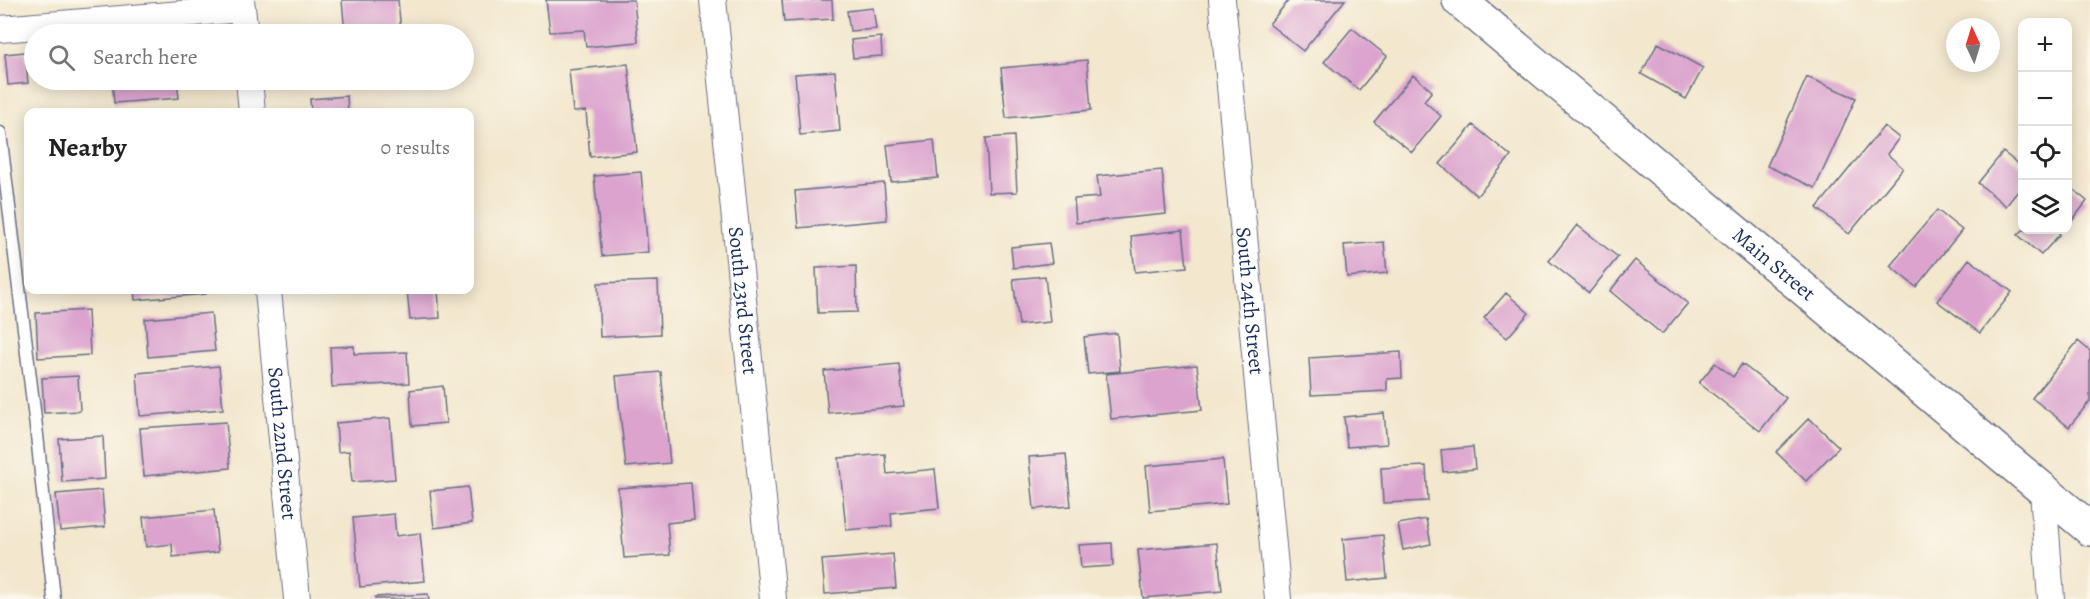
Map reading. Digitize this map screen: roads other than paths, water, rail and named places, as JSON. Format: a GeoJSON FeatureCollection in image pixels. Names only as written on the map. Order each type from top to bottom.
{"type":"FeatureCollection","features":[{"type":"Feature","properties":{"kind":"main road","name":"Main Street"},"geometry":{"type":"LineString","coordinates":[[1459,0],[2090,529]]}},
{"type":"Feature","properties":{"kind":"street","name":"South 23rd Street"},"geometry":{"type":"LineString","coordinates":[[713,0],[773,599]]}},
{"type":"Feature","properties":{"kind":"street","name":"South 24th Street"},"geometry":{"type":"LineString","coordinates":[[1222,0],[1278,599]]}},
{"type":"Feature","properties":{"kind":"street"},"geometry":{"type":"LineString","coordinates":[[48,24],[242,4],[244,24]]}},
{"type":"Feature","properties":{"kind":"street"},"geometry":{"type":"LineString","coordinates":[[0,29],[24,27]]}},
{"type":"Feature","properties":{"kind":"street"},"geometry":{"type":"LineString","coordinates":[[250,90],[252,108]]}},
{"type":"Feature","properties":{"kind":"street","name":"South 22nd Street"},"geometry":{"type":"LineString","coordinates":[[268,294],[297,599]]}},
{"type":"Feature","properties":{"kind":"street"},"geometry":{"type":"LineString","coordinates":[[2043,491],[2051,599]]}},
{"type":"Feature","properties":{"kind":"lane"},"geometry":{"type":"LineString","coordinates":[[0,133],[54,599]]}}]}
